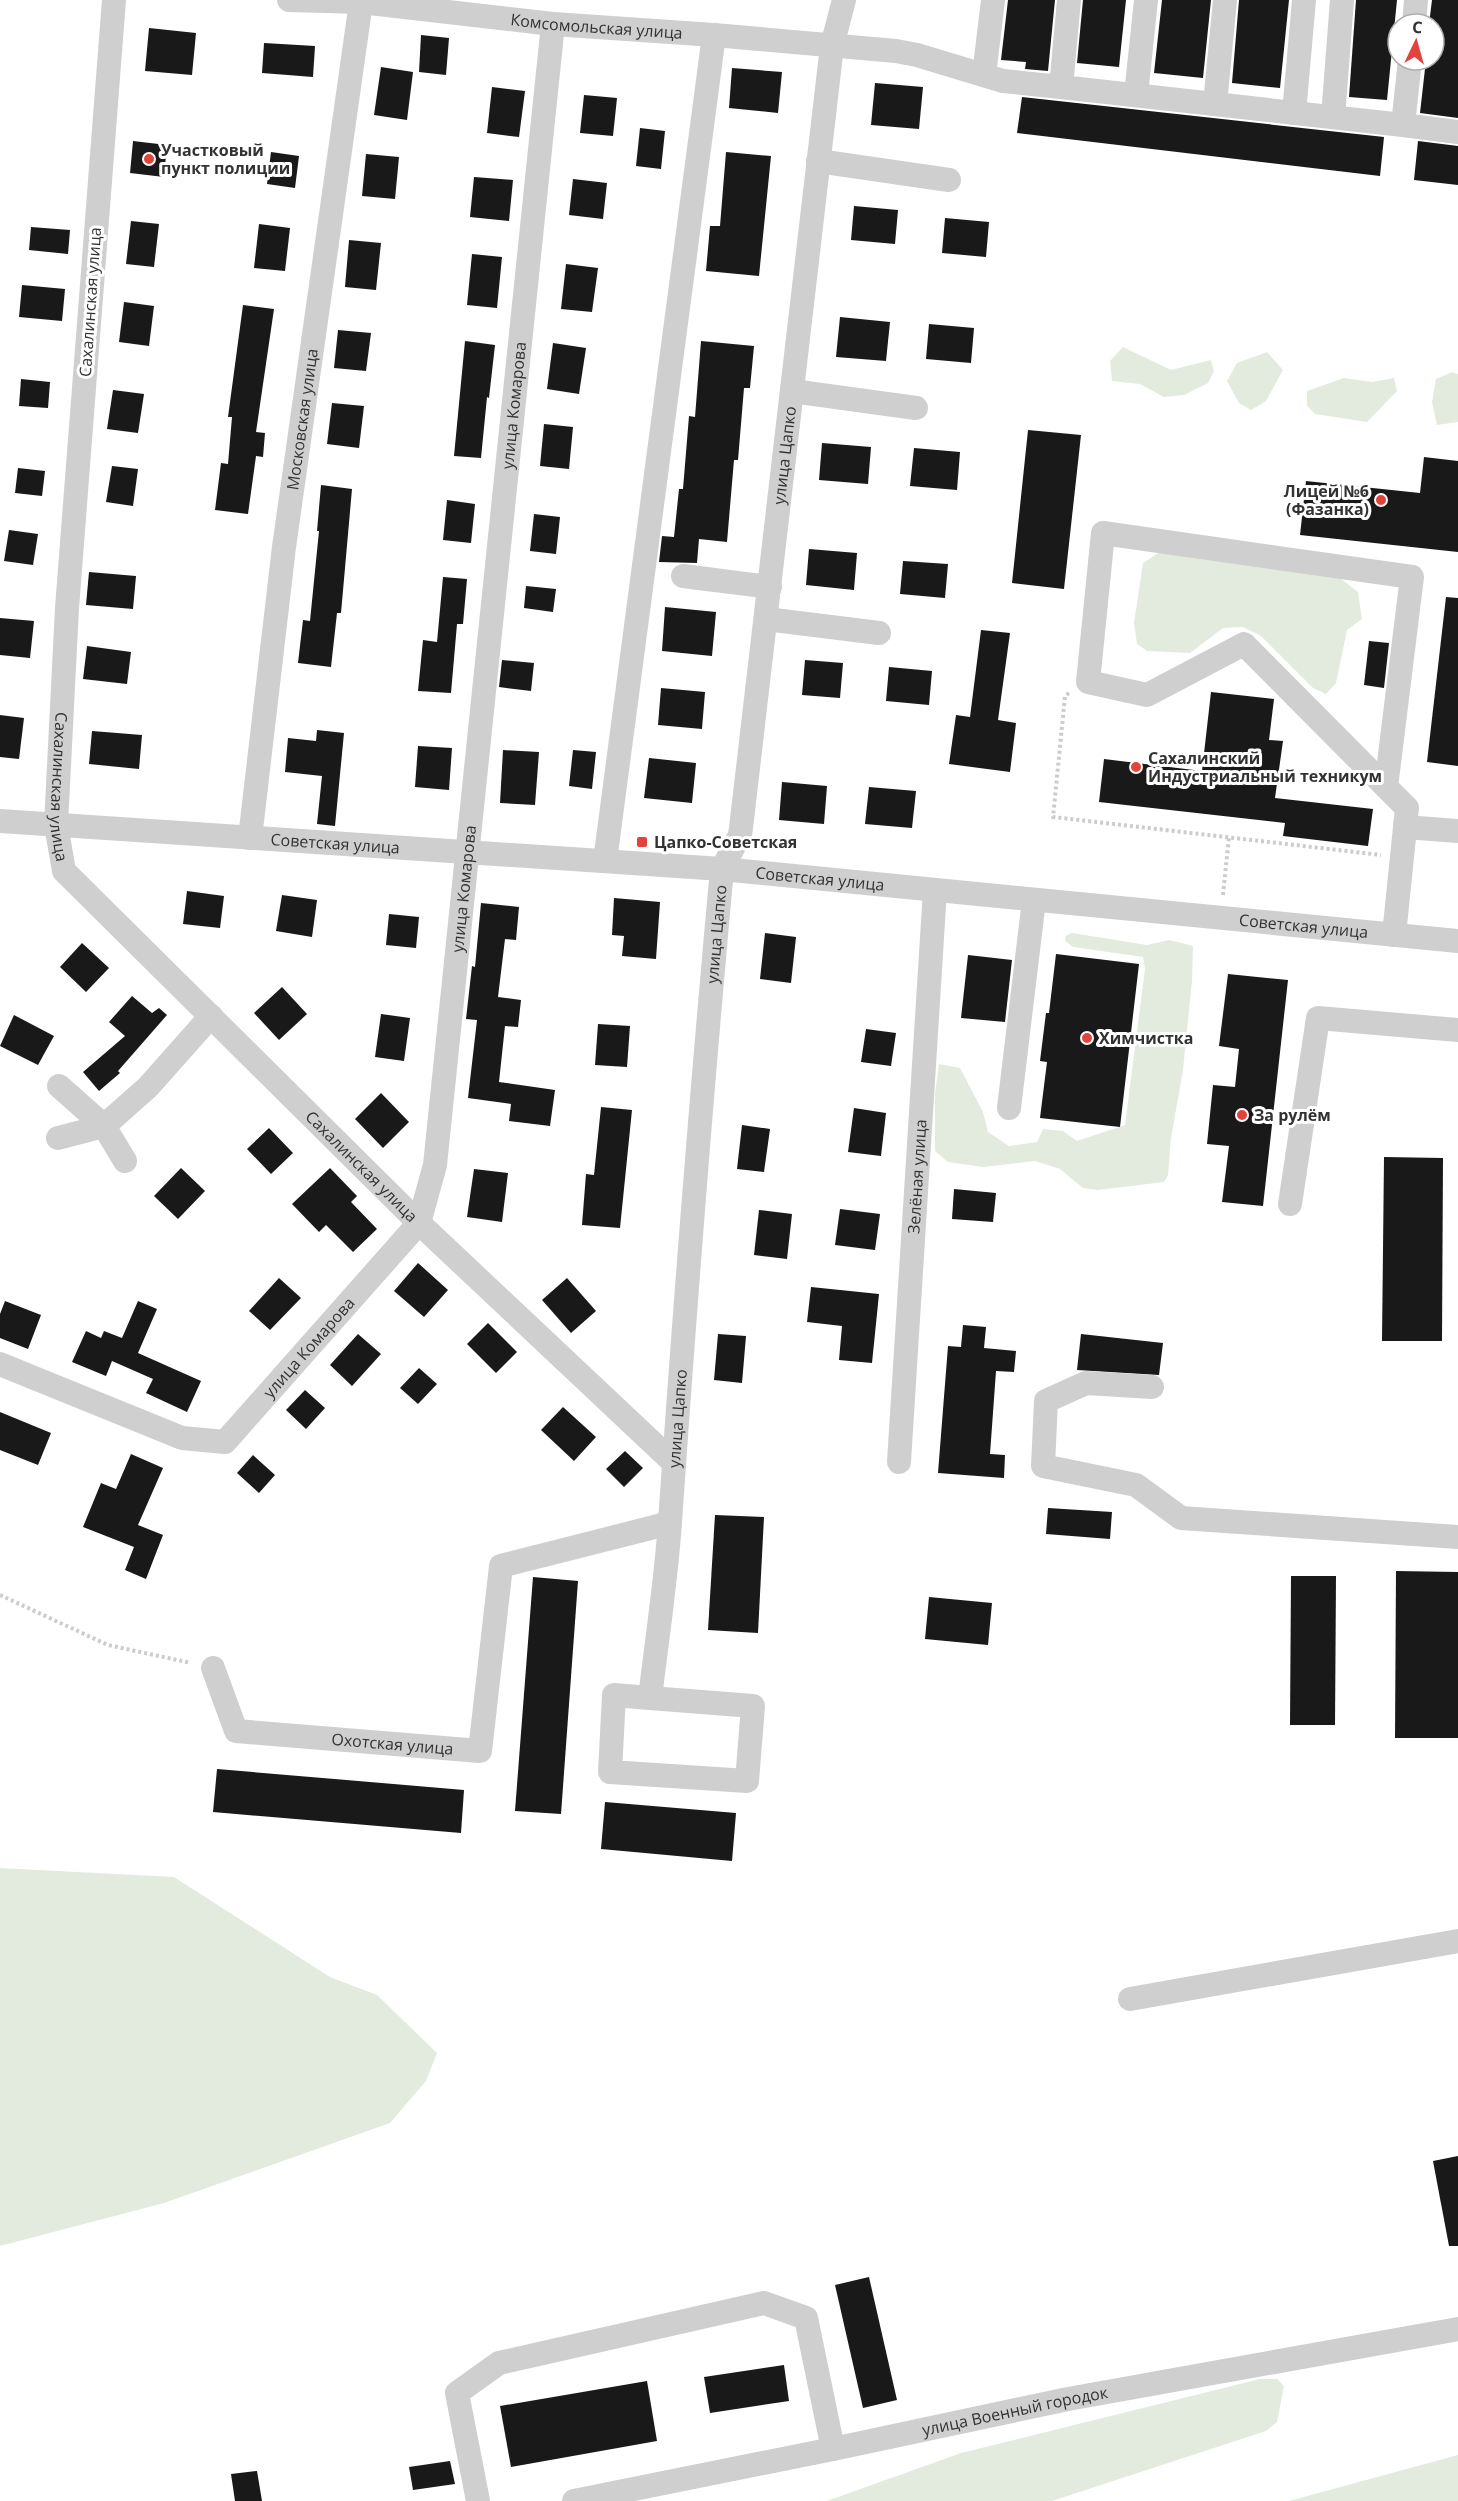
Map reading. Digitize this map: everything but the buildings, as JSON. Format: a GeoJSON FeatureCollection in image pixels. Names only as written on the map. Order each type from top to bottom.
{"type":"FeatureCollection","features":[{"type":"Feature","properties":{"kind":"street","name":"Сахалинская улица"},"geometry":{"type":"LineString","coordinates":[[114,0],[66,608],[56,825],[64,871],[419,1223],[673,1462]]}},
{"type":"Feature","properties":{"kind":"street","name":"Комсомольская улица"},"geometry":{"type":"LineString","coordinates":[[289,0],[407,3],[554,24],[714,34],[906,52],[1003,81],[1458,132]]}},
{"type":"Feature","properties":{"kind":"street","name":"улица Цапко"},"geometry":{"type":"LineString","coordinates":[[651,1698],[670,1523],[673,1462],[722,869],[740,835],[832,46],[844,0]]}},
{"type":"Feature","properties":{"kind":"street"},"geometry":{"type":"LineString","coordinates":[[984,75],[993,0]]}},
{"type":"Feature","properties":{"kind":"street"},"geometry":{"type":"LineString","coordinates":[[1061,87],[1070,0]]}},
{"type":"Feature","properties":{"kind":"street"},"geometry":{"type":"LineString","coordinates":[[1136,95],[1146,0]]}},
{"type":"Feature","properties":{"kind":"street"},"geometry":{"type":"LineString","coordinates":[[1215,104],[1225,0]]}},
{"type":"Feature","properties":{"kind":"street"},"geometry":{"type":"LineString","coordinates":[[1294,113],[1304,0]]}},
{"type":"Feature","properties":{"kind":"street"},"geometry":{"type":"LineString","coordinates":[[1333,117],[1342,0]]}},
{"type":"Feature","properties":{"kind":"street","name":"Московская улица"},"geometry":{"type":"LineString","coordinates":[[250,838],[284,547],[361,2]]}},
{"type":"Feature","properties":{"kind":"street","name":"улица Комарова"},"geometry":{"type":"LineString","coordinates":[[0,1364],[182,1438],[225,1442],[419,1223],[435,1165],[554,24]]}},
{"type":"Feature","properties":{"kind":"street"},"geometry":{"type":"LineString","coordinates":[[605,861],[714,34]]}},
{"type":"Feature","properties":{"kind":"street"},"geometry":{"type":"LineString","coordinates":[[1403,125],[1409,72]]}},
{"type":"Feature","properties":{"kind":"street"},"geometry":{"type":"LineString","coordinates":[[818,161],[950,180]]}},
{"type":"Feature","properties":{"kind":"street"},"geometry":{"type":"LineString","coordinates":[[792,391],[916,408]]}},
{"type":"Feature","properties":{"kind":"street"},"geometry":{"type":"LineString","coordinates":[[1386,787],[1412,577],[1103,533],[1088,682],[1147,695],[1244,644],[1386,787],[1407,808],[1394,935]]}},
{"type":"Feature","properties":{"kind":"street"},"geometry":{"type":"LineString","coordinates":[[683,576],[770,587]]}},
{"type":"Feature","properties":{"kind":"street"},"geometry":{"type":"LineString","coordinates":[[766,619],[879,633]]}},
{"type":"Feature","properties":{"kind":"street","name":"Советская улица"},"geometry":{"type":"LineString","coordinates":[[0,821],[722,869],[1458,941]]}},
{"type":"Feature","properties":{"kind":"street"},"geometry":{"type":"LineString","coordinates":[[1405,827],[1458,831]]}},
{"type":"Feature","properties":{"kind":"street","name":"Зелёная улица"},"geometry":{"type":"LineString","coordinates":[[899,1462],[935,890]]}},
{"type":"Feature","properties":{"kind":"street"},"geometry":{"type":"LineString","coordinates":[[1009,1108],[1034,900]]}},
{"type":"Feature","properties":{"kind":"street"},"geometry":{"type":"LineString","coordinates":[[58,1138],[104,1126],[148,1087],[211,1016]]}},
{"type":"Feature","properties":{"kind":"street"},"geometry":{"type":"LineString","coordinates":[[1290,1204],[1318,1018],[1458,1030]]}},
{"type":"Feature","properties":{"kind":"street"},"geometry":{"type":"LineString","coordinates":[[59,1086],[104,1126],[125,1161]]}},
{"type":"Feature","properties":{"kind":"street"},"geometry":{"type":"LineString","coordinates":[[1152,1387],[1086,1383],[1046,1401],[1043,1466],[1136,1485],[1181,1518],[1458,1537]]}},
{"type":"Feature","properties":{"kind":"street","name":"Охотская улица"},"geometry":{"type":"LineString","coordinates":[[213,1668],[236,1731],[480,1751],[501,1566],[670,1523]]}},
{"type":"Feature","properties":{"kind":"street"},"geometry":{"type":"LineString","coordinates":[[614,1695],[651,1698],[753,1706],[747,1780],[610,1772],[614,1695]]}},
{"type":"Feature","properties":{"kind":"street"},"geometry":{"type":"LineString","coordinates":[[1130,1999],[1458,1941]]}},
{"type":"Feature","properties":{"kind":"street"},"geometry":{"type":"LineString","coordinates":[[478,2501],[457,2392],[499,2363],[764,2303],[806,2318],[833,2449]]}},
{"type":"Feature","properties":{"kind":"street","name":"улица Военный городок"},"geometry":{"type":"LineString","coordinates":[[574,2501],[1068,2399],[1458,2329]]}},
{"type":"Feature","properties":{"kind":"path"},"geometry":{"type":"LineString","coordinates":[[1088,682],[1065,696],[1053,817],[1402,857]]}},
{"type":"Feature","properties":{"kind":"path"},"geometry":{"type":"LineString","coordinates":[[1223,895],[1229,837]]}},
{"type":"Feature","properties":{"kind":"path"},"geometry":{"type":"LineString","coordinates":[[0,1595],[108,1645],[213,1668]]}},
{"type":"Feature","properties":{"kind":"shaded area"},"geometry":{"type":"Polygon","coordinates":[[[1123,347],[1171,370],[1211,360],[1214,371],[1208,383],[1184,395],[1164,397],[1140,384],[1112,381],[1110,361],[1123,347]]]}},
{"type":"Feature","properties":{"kind":"shaded area"},"geometry":{"type":"Polygon","coordinates":[[[1267,352],[1283,370],[1266,401],[1251,410],[1239,403],[1227,381],[1237,363],[1267,352]]]}},
{"type":"Feature","properties":{"kind":"shaded area"},"geometry":{"type":"Polygon","coordinates":[[[1452,372],[1458,374],[1458,422],[1437,425],[1432,402],[1436,379],[1452,372]]]}},
{"type":"Feature","properties":{"kind":"shaded area"},"geometry":{"type":"Polygon","coordinates":[[[1344,378],[1372,382],[1394,378],[1397,391],[1367,422],[1315,414],[1307,406],[1307,391],[1344,378]]]}},
{"type":"Feature","properties":{"kind":"shaded area"},"geometry":{"type":"Polygon","coordinates":[[[1163,550],[1340,578],[1358,592],[1362,619],[1347,630],[1336,683],[1326,694],[1313,688],[1261,636],[1243,627],[1223,628],[1190,653],[1147,651],[1137,644],[1134,623],[1143,563],[1163,550]]]}},
{"type":"Feature","properties":{"kind":"shaded area"},"geometry":{"type":"Polygon","coordinates":[[[1072,933],[1147,945],[1169,940],[1193,946],[1192,981],[1183,1070],[1171,1138],[1168,1175],[1164,1182],[1098,1190],[1083,1188],[1060,1169],[1035,1161],[983,1167],[948,1162],[935,1151],[935,1093],[939,1064],[960,1068],[983,1112],[988,1132],[1009,1146],[1037,1142],[1043,1129],[1063,1131],[1077,1141],[1125,1125],[1145,969],[1143,957],[1073,947],[1065,941],[1066,936],[1072,933]]]}},
{"type":"Feature","properties":{"kind":"shaded area"},"geometry":{"type":"Polygon","coordinates":[[[0,1868],[174,1877],[330,1977],[377,1995],[437,2053],[426,2081],[390,2123],[164,2203],[0,2246],[0,1868]]]}},
{"type":"Feature","properties":{"kind":"shaded area"},"geometry":{"type":"Polygon","coordinates":[[[1260,2379],[1277,2379],[1284,2386],[1277,2422],[1266,2431],[1052,2501],[827,2501],[961,2453],[1260,2379]]]}},
{"type":"Feature","properties":{"kind":"shaded area"},"geometry":{"type":"Polygon","coordinates":[[[1458,2455],[1458,2501],[1289,2501],[1458,2455]]]}},
{"type":"Feature","properties":{"kind":"place","name":"Участковый пункт полиции"},"geometry":{"type":"Point","coordinates":[149,159]}},
{"type":"Feature","properties":{"kind":"place","name":"Лицей №6 (Фазанка)"},"geometry":{"type":"Point","coordinates":[1381,500]}},
{"type":"Feature","properties":{"kind":"place","name":"Сахалинский Индустриальный техникум"},"geometry":{"type":"Point","coordinates":[1136,767]}},
{"type":"Feature","properties":{"kind":"place","name":"Цапко-Советская"},"geometry":{"type":"Point","coordinates":[642,842]}},
{"type":"Feature","properties":{"kind":"place","name":"Химчистка"},"geometry":{"type":"Point","coordinates":[1087,1038]}},
{"type":"Feature","properties":{"kind":"place","name":"За рулём"},"geometry":{"type":"Point","coordinates":[1242,1115]}}]}
